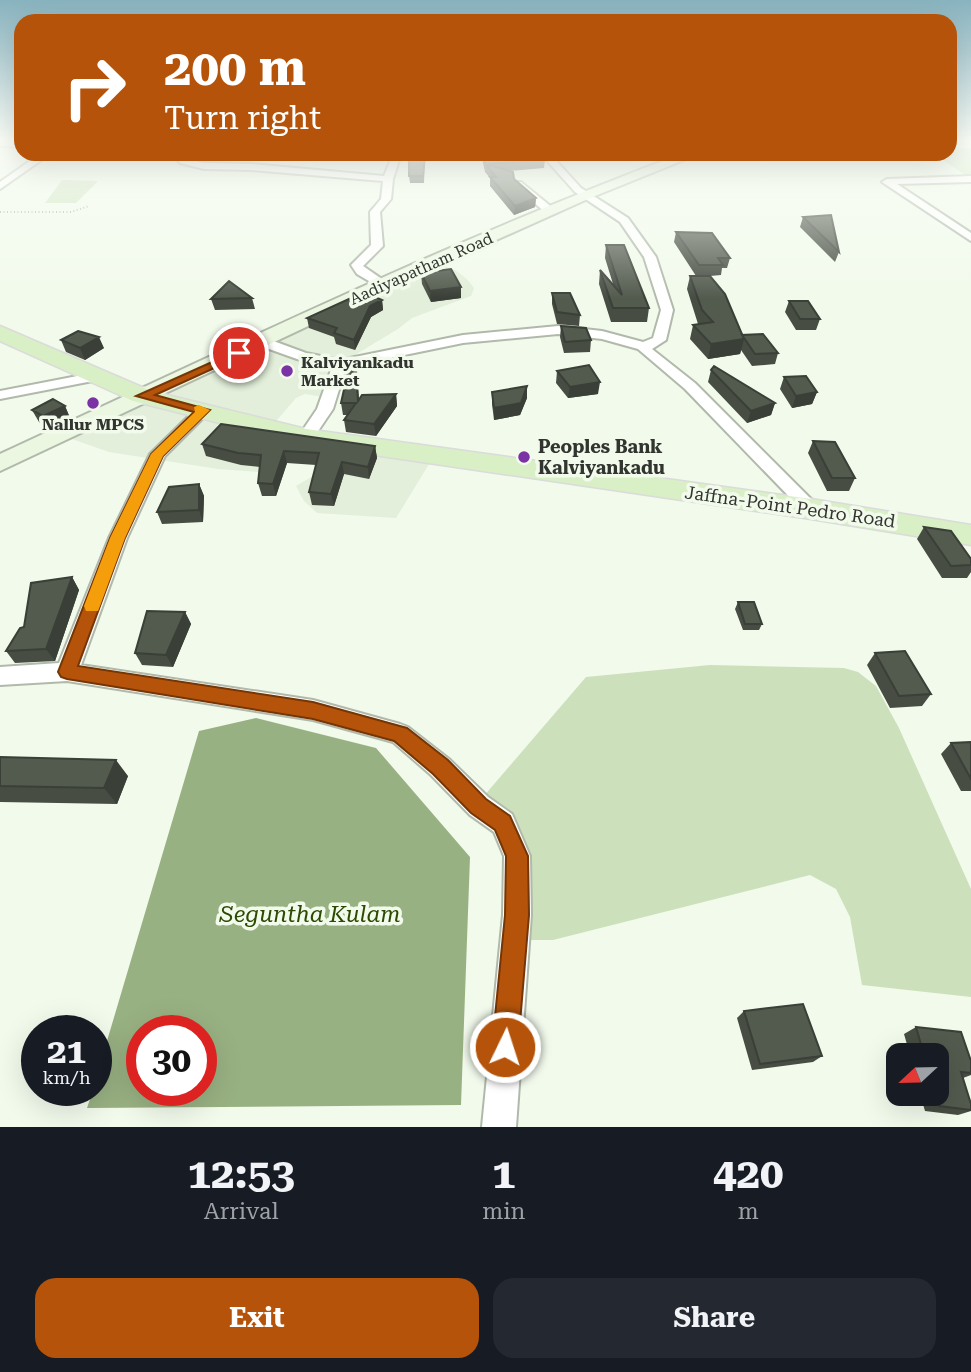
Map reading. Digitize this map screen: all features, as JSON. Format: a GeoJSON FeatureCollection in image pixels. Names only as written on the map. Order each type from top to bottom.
{"type":"FeatureCollection","features":[{"type":"Feature","properties":{"kind":"main road","name":"Jaffna-Point Pedro Road"},"geometry":{"type":"LineString","coordinates":[[0,333],[142,396],[306,437],[811,509],[971,535]]}},
{"type":"Feature","properties":{"kind":"street"},"geometry":{"type":"LineString","coordinates":[[383,284],[361,272],[357,265],[377,246],[374,216],[386,199],[386,193]]}},
{"type":"Feature","properties":{"kind":"street"},"geometry":{"type":"LineString","coordinates":[[528,193],[550,211]]}},
{"type":"Feature","properties":{"kind":"street"},"geometry":{"type":"LineString","coordinates":[[263,342],[302,356],[340,364],[463,339],[558,330],[602,335],[645,346],[659,340],[667,310],[650,257],[624,220],[582,193]]}},
{"type":"Feature","properties":{"kind":"street","name":"Aadiyapatham Road"},"geometry":{"type":"LineString","coordinates":[[0,463],[383,284],[591,193]]}},
{"type":"Feature","properties":{"kind":"street"},"geometry":{"type":"LineString","coordinates":[[904,193],[971,238]]}},
{"type":"Feature","properties":{"kind":"street"},"geometry":{"type":"LineString","coordinates":[[645,346],[646,351],[690,386],[811,509]]}},
{"type":"Feature","properties":{"kind":"street"},"geometry":{"type":"LineString","coordinates":[[306,437],[325,409],[340,364]]}},
{"type":"Feature","properties":{"kind":"street"},"geometry":{"type":"LineString","coordinates":[[0,395],[98,376]]}},
{"type":"Feature","properties":{"kind":"street"},"geometry":{"type":"LineString","coordinates":[[67,672],[118,538],[158,454],[204,410]]}},
{"type":"Feature","properties":{"kind":"street"},"geometry":{"type":"LineString","coordinates":[[0,676],[67,672],[313,710],[400,734],[440,767],[479,806],[503,823],[517,856],[517,915],[499,1127]]}},
{"type":"Feature","properties":{"kind":"path"},"geometry":{"type":"LineString","coordinates":[[0,212],[71,212],[89,206]]}},
{"type":"Feature","properties":{"kind":"shaded area"},"geometry":{"type":"Polygon","coordinates":[[[53,193],[86,193],[76,203],[45,203],[53,193]]]}},
{"type":"Feature","properties":{"kind":"shaded area"},"geometry":{"type":"Polygon","coordinates":[[[432,262],[455,270],[467,279],[474,288],[471,296],[412,318],[340,364],[329,398],[305,394],[296,398],[271,427],[271,473],[218,469],[109,452],[69,438],[432,262]]]}},
{"type":"Feature","properties":{"kind":"shaded area"},"geometry":{"type":"Polygon","coordinates":[[[322,453],[434,456],[396,518],[317,513],[304,501],[296,486],[313,476],[322,453]]]}},
{"type":"Feature","properties":{"kind":"shaded area"},"geometry":{"type":"Polygon","coordinates":[[[710,665],[844,668],[858,672],[876,686],[899,728],[971,889],[971,997],[862,985],[850,917],[836,889],[810,875],[553,940],[513,940],[517,856],[477,804],[586,677],[710,665]]]}},
{"type":"Feature","properties":{"kind":"water","name":"Seguntha Kulam"},"geometry":{"type":"Polygon","coordinates":[[[256,718],[376,748],[470,857],[461,1105],[87,1108],[112,1106],[112,1024],[199,731],[256,718]]]}},
{"type":"Feature","properties":{"kind":"building"},"geometry":{"type":"Polygon","coordinates":[[[503,193],[530,193],[536,198],[515,206],[503,193]]]}},
{"type":"Feature","properties":{"kind":"building"},"geometry":{"type":"Polygon","coordinates":[[[831,215],[839,252],[803,217],[831,215]]]}},
{"type":"Feature","properties":{"kind":"building"},"geometry":{"type":"Polygon","coordinates":[[[676,232],[712,233],[730,258],[718,258],[723,265],[699,265],[676,232]]]}},
{"type":"Feature","properties":{"kind":"building"},"geometry":{"type":"Polygon","coordinates":[[[606,245],[624,245],[649,308],[613,308],[600,270],[622,295],[606,245]]]}},
{"type":"Feature","properties":{"kind":"building"},"geometry":{"type":"Polygon","coordinates":[[[451,269],[461,287],[430,291],[421,273],[451,269]]]}},
{"type":"Feature","properties":{"kind":"building"},"geometry":{"type":"Polygon","coordinates":[[[690,276],[710,276],[725,294],[744,339],[711,344],[693,325],[713,322],[702,310],[690,276]]]}},
{"type":"Feature","properties":{"kind":"building"},"geometry":{"type":"Polygon","coordinates":[[[229,281],[252,298],[211,299],[229,281]]]}},
{"type":"Feature","properties":{"kind":"building"},"geometry":{"type":"Polygon","coordinates":[[[364,292],[382,300],[370,306],[354,340],[334,333],[337,328],[307,318],[364,292]]]}},
{"type":"Feature","properties":{"kind":"building"},"geometry":{"type":"Polygon","coordinates":[[[552,293],[570,293],[580,315],[557,312],[552,293]]]}},
{"type":"Feature","properties":{"kind":"building"},"geometry":{"type":"Polygon","coordinates":[[[789,301],[808,301],[820,319],[800,319],[789,301]]]}},
{"type":"Feature","properties":{"kind":"building"},"geometry":{"type":"Polygon","coordinates":[[[561,326],[586,328],[591,340],[565,342],[561,326]]]}},
{"type":"Feature","properties":{"kind":"building"},"geometry":{"type":"Polygon","coordinates":[[[78,331],[99,337],[80,348],[61,340],[78,331]]]}},
{"type":"Feature","properties":{"kind":"building"},"geometry":{"type":"Polygon","coordinates":[[[763,334],[778,353],[755,354],[742,335],[763,334]]]}},
{"type":"Feature","properties":{"kind":"building"},"geometry":{"type":"Polygon","coordinates":[[[351,358],[355,358],[358,401],[362,395],[396,394],[374,424],[344,420],[356,403],[341,403],[351,358]]]}},
{"type":"Feature","properties":{"kind":"building"},"geometry":{"type":"Polygon","coordinates":[[[589,365],[600,382],[570,387],[557,371],[589,365]]]}},
{"type":"Feature","properties":{"kind":"building"},"geometry":{"type":"Polygon","coordinates":[[[714,366],[775,403],[751,411],[711,370],[714,366]]]}},
{"type":"Feature","properties":{"kind":"building"},"geometry":{"type":"Polygon","coordinates":[[[806,376],[817,392],[796,396],[784,377],[806,376]]]}},
{"type":"Feature","properties":{"kind":"building"},"geometry":{"type":"Polygon","coordinates":[[[527,386],[521,403],[494,408],[492,392],[527,386]]]}},
{"type":"Feature","properties":{"kind":"building"},"geometry":{"type":"Polygon","coordinates":[[[53,399],[65,406],[43,416],[32,410],[53,399]]]}},
{"type":"Feature","properties":{"kind":"building"},"geometry":{"type":"Polygon","coordinates":[[[221,424],[375,446],[368,467],[342,462],[331,494],[309,492],[319,453],[284,451],[273,484],[258,483],[261,455],[238,453],[202,444],[221,424]]]}},
{"type":"Feature","properties":{"kind":"building"},"geometry":{"type":"Polygon","coordinates":[[[813,441],[835,442],[855,478],[832,478],[813,441]]]}},
{"type":"Feature","properties":{"kind":"building"},"geometry":{"type":"Polygon","coordinates":[[[199,484],[199,510],[157,512],[169,487],[199,484]]]}},
{"type":"Feature","properties":{"kind":"building"},"geometry":{"type":"Polygon","coordinates":[[[924,527],[951,531],[971,559],[971,565],[951,566],[924,527]]]}},
{"type":"Feature","properties":{"kind":"building"},"geometry":{"type":"Polygon","coordinates":[[[72,577],[46,649],[6,651],[20,628],[24,627],[31,583],[72,577]]]}},
{"type":"Feature","properties":{"kind":"building"},"geometry":{"type":"Polygon","coordinates":[[[738,602],[754,602],[762,624],[745,624],[738,602]]]}},
{"type":"Feature","properties":{"kind":"building"},"geometry":{"type":"Polygon","coordinates":[[[147,611],[185,612],[166,655],[135,653],[147,611]]]}},
{"type":"Feature","properties":{"kind":"building"},"geometry":{"type":"Polygon","coordinates":[[[905,651],[931,694],[899,696],[875,653],[905,651]]]}},
{"type":"Feature","properties":{"kind":"building"},"geometry":{"type":"Polygon","coordinates":[[[971,742],[971,779],[951,743],[971,742]]]}},
{"type":"Feature","properties":{"kind":"building"},"geometry":{"type":"Polygon","coordinates":[[[0,757],[116,760],[104,788],[0,786],[0,757]]]}},
{"type":"Feature","properties":{"kind":"building"},"geometry":{"type":"Polygon","coordinates":[[[803,1004],[822,1056],[760,1064],[744,1011],[803,1004]]]}},
{"type":"Feature","properties":{"kind":"building"},"geometry":{"type":"Polygon","coordinates":[[[916,1027],[961,1032],[971,1061],[971,1073],[961,1072],[971,1110],[939,1106],[949,1106],[949,1043],[921,1043],[916,1027]]]}},
{"type":"Feature","properties":{"kind":"slow traffic"},"geometry":{"type":"LineString","coordinates":[[92,606],[118,538],[158,454],[204,410],[199,409]]}},
{"type":"Feature","properties":{"kind":"place","name":"Kalviyankadu Market"},"geometry":{"type":"Point","coordinates":[287,371]}},
{"type":"Feature","properties":{"kind":"place","name":"Nallur MPCS"},"geometry":{"type":"Point","coordinates":[93,403]}},
{"type":"Feature","properties":{"kind":"place","name":"Peoples Bank Kalviyankadu"},"geometry":{"type":"Point","coordinates":[524,457]}},
{"type":"Feature","properties":{"kind":"route"},"geometry":{"type":"LineString","coordinates":[[239,353],[142,396],[204,410],[158,454],[118,538],[67,672],[313,710],[400,734],[440,767],[479,806],[503,823],[517,856],[517,915],[505,1047]]}}]}
